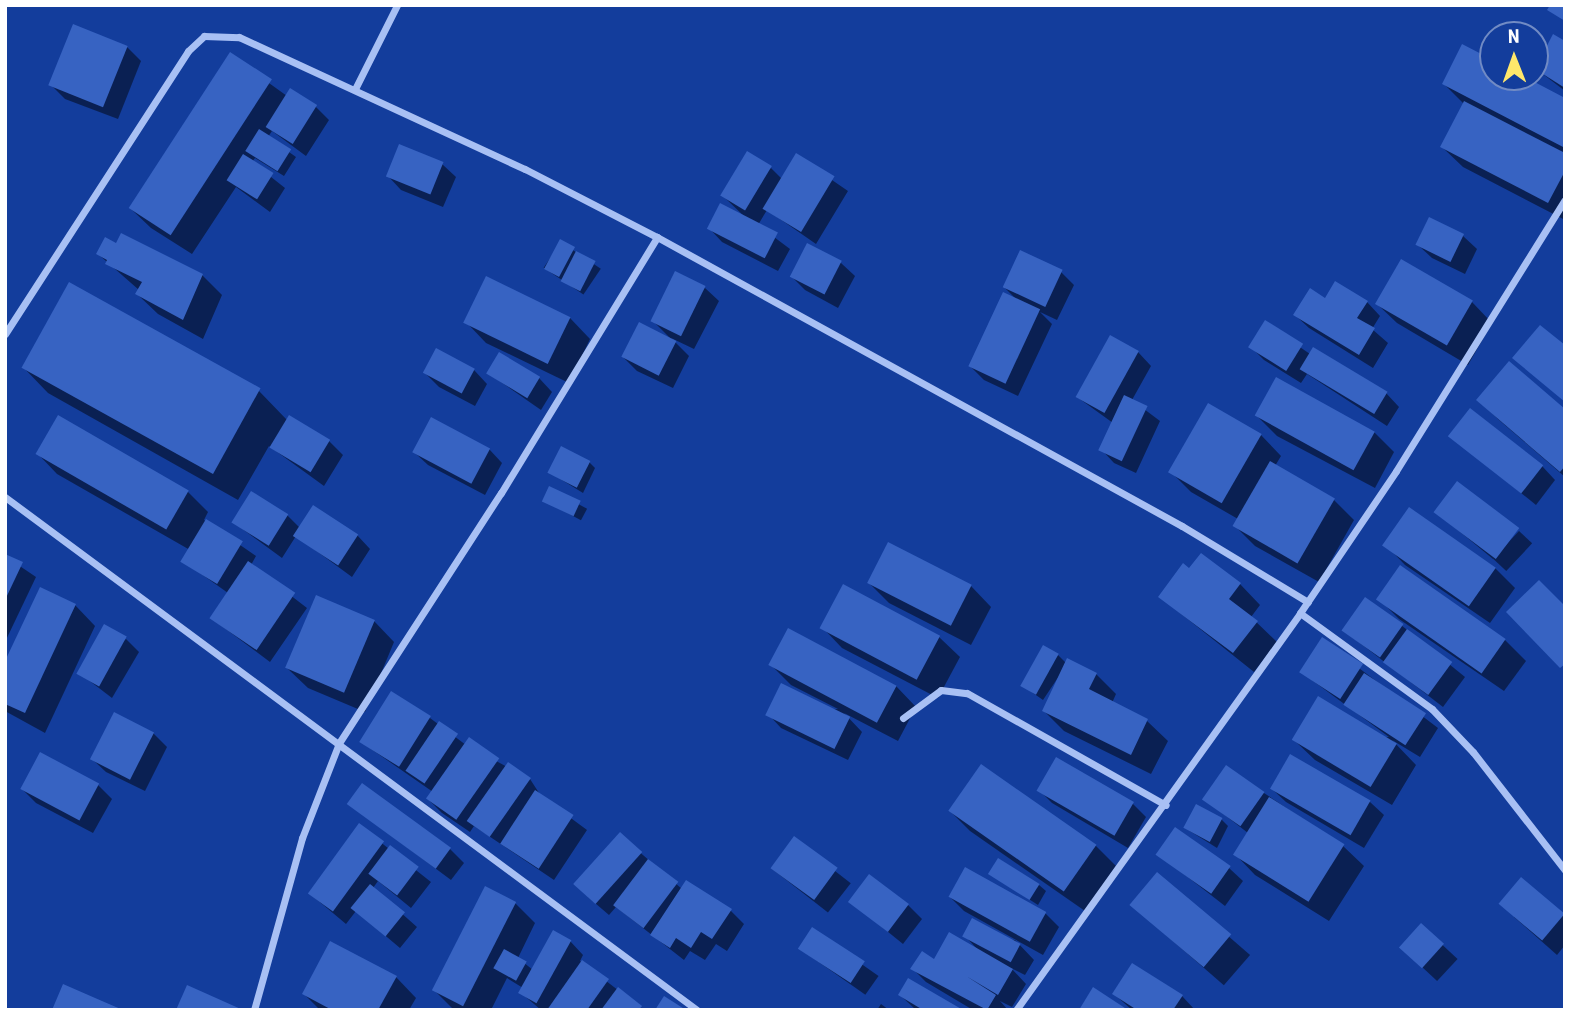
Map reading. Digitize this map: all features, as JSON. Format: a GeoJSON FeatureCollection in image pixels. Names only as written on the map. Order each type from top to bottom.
{"type":"FeatureCollection","features":[{"type":"Feature","properties":{"kind":"street"},"geometry":{"type":"LineString","coordinates":[[355,89],[397,5]]}},
{"type":"Feature","properties":{"kind":"street"},"geometry":{"type":"LineString","coordinates":[[5,334],[109,169],[188,51],[204,36],[239,37],[525,169],[657,237],[1182,526],[1308,602]]}},
{"type":"Feature","properties":{"kind":"street"},"geometry":{"type":"LineString","coordinates":[[1016,1010],[1166,805],[1308,602],[1396,471],[1565,200]]}},
{"type":"Feature","properties":{"kind":"street"},"geometry":{"type":"LineString","coordinates":[[254,1010],[302,838],[339,743],[500,493],[657,237]]}},
{"type":"Feature","properties":{"kind":"street"},"geometry":{"type":"LineString","coordinates":[[5,497],[696,1010]]}},
{"type":"Feature","properties":{"kind":"street"},"geometry":{"type":"LineString","coordinates":[[1300,613],[1432,709],[1473,752],[1565,870]]}},
{"type":"Feature","properties":{"kind":"street"},"geometry":{"type":"LineString","coordinates":[[903,718],[941,690],[967,693],[1166,805]]}},
{"type":"Feature","properties":{"kind":"building"},"geometry":{"type":"Polygon","coordinates":[[[1550,5],[1565,5],[1565,21],[1547,10],[1550,5]]]}},
{"type":"Feature","properties":{"kind":"building"},"geometry":{"type":"Polygon","coordinates":[[[73,24],[128,46],[103,107],[48,85],[73,24]]]}},
{"type":"Feature","properties":{"kind":"building"},"geometry":{"type":"Polygon","coordinates":[[[1553,34],[1565,41],[1565,88],[1549,78],[1549,42],[1553,34]]]}},
{"type":"Feature","properties":{"kind":"building"},"geometry":{"type":"Polygon","coordinates":[[[1462,44],[1479,53],[1479,91],[1549,90],[1565,98],[1565,148],[1442,84],[1462,44]]]}},
{"type":"Feature","properties":{"kind":"building"},"geometry":{"type":"Polygon","coordinates":[[[230,52],[272,79],[171,235],[129,208],[230,52]]]}},
{"type":"Feature","properties":{"kind":"building"},"geometry":{"type":"Polygon","coordinates":[[[290,88],[317,105],[293,144],[266,127],[290,88]]]}},
{"type":"Feature","properties":{"kind":"building"},"geometry":{"type":"Polygon","coordinates":[[[1464,101],[1565,153],[1565,171],[1548,203],[1440,147],[1464,101]]]}},
{"type":"Feature","properties":{"kind":"building"},"geometry":{"type":"Polygon","coordinates":[[[259,129],[291,149],[277,171],[245,151],[259,129]]]}},
{"type":"Feature","properties":{"kind":"building"},"geometry":{"type":"Polygon","coordinates":[[[399,144],[444,162],[430,194],[386,176],[399,144]]]}},
{"type":"Feature","properties":{"kind":"building"},"geometry":{"type":"Polygon","coordinates":[[[747,151],[772,166],[745,211],[720,196],[747,151]]]}},
{"type":"Feature","properties":{"kind":"building"},"geometry":{"type":"Polygon","coordinates":[[[796,153],[835,176],[801,232],[763,209],[796,153]]]}},
{"type":"Feature","properties":{"kind":"building"},"geometry":{"type":"Polygon","coordinates":[[[243,154],[274,173],[257,199],[227,180],[243,154]]]}},
{"type":"Feature","properties":{"kind":"building"},"geometry":{"type":"Polygon","coordinates":[[[720,203],[778,233],[765,258],[707,229],[720,203]]]}},
{"type":"Feature","properties":{"kind":"building"},"geometry":{"type":"Polygon","coordinates":[[[1429,217],[1464,234],[1450,262],[1415,245],[1429,217]]]}},
{"type":"Feature","properties":{"kind":"building"},"geometry":{"type":"Polygon","coordinates":[[[121,233],[203,274],[183,320],[135,294],[142,282],[105,264],[107,260],[96,254],[105,237],[116,243],[121,233]]]}},
{"type":"Feature","properties":{"kind":"building"},"geometry":{"type":"Polygon","coordinates":[[[560,239],[575,247],[559,277],[544,269],[560,239]]]}},
{"type":"Feature","properties":{"kind":"building"},"geometry":{"type":"Polygon","coordinates":[[[807,243],[842,261],[824,295],[790,277],[807,243]]]}},
{"type":"Feature","properties":{"kind":"building"},"geometry":{"type":"Polygon","coordinates":[[[1020,250],[1063,270],[1045,307],[1003,287],[1020,250]]]}},
{"type":"Feature","properties":{"kind":"building"},"geometry":{"type":"Polygon","coordinates":[[[576,251],[596,261],[580,291],[561,281],[576,251]]]}},
{"type":"Feature","properties":{"kind":"building"},"geometry":{"type":"Polygon","coordinates":[[[1401,259],[1473,300],[1447,346],[1375,304],[1401,259]]]}},
{"type":"Feature","properties":{"kind":"building"},"geometry":{"type":"Polygon","coordinates":[[[675,271],[706,286],[681,336],[650,321],[675,271]]]}},
{"type":"Feature","properties":{"kind":"building"},"geometry":{"type":"Polygon","coordinates":[[[486,276],[570,317],[548,364],[463,323],[486,276]]]}},
{"type":"Feature","properties":{"kind":"building"},"geometry":{"type":"Polygon","coordinates":[[[1335,281],[1368,301],[1357,318],[1375,328],[1359,355],[1293,315],[1310,288],[1325,298],[1335,281]]]}},
{"type":"Feature","properties":{"kind":"building"},"geometry":{"type":"Polygon","coordinates":[[[69,282],[261,388],[213,474],[21,368],[69,282]]]}},
{"type":"Feature","properties":{"kind":"building"},"geometry":{"type":"Polygon","coordinates":[[[1003,292],[1040,309],[1006,384],[968,366],[1003,292]]]}},
{"type":"Feature","properties":{"kind":"building"},"geometry":{"type":"Polygon","coordinates":[[[1265,320],[1303,344],[1286,371],[1248,347],[1265,320]]]}},
{"type":"Feature","properties":{"kind":"building"},"geometry":{"type":"Polygon","coordinates":[[[639,322],[676,341],[659,376],[621,357],[639,322]]]}},
{"type":"Feature","properties":{"kind":"building"},"geometry":{"type":"Polygon","coordinates":[[[1540,325],[1565,345],[1565,402],[1512,358],[1540,325]]]}},
{"type":"Feature","properties":{"kind":"building"},"geometry":{"type":"Polygon","coordinates":[[[1110,335],[1139,351],[1104,413],[1076,397],[1110,335]]]}},
{"type":"Feature","properties":{"kind":"building"},"geometry":{"type":"Polygon","coordinates":[[[1313,347],[1388,392],[1374,414],[1300,369],[1313,347]]]}},
{"type":"Feature","properties":{"kind":"building"},"geometry":{"type":"Polygon","coordinates":[[[436,348],[475,369],[462,393],[423,373],[436,348]]]}},
{"type":"Feature","properties":{"kind":"building"},"geometry":{"type":"Polygon","coordinates":[[[499,352],[540,377],[527,398],[486,373],[499,352]]]}},
{"type":"Feature","properties":{"kind":"building"},"geometry":{"type":"Polygon","coordinates":[[[1509,361],[1565,409],[1565,466],[1560,472],[1476,400],[1509,361]]]}},
{"type":"Feature","properties":{"kind":"building"},"geometry":{"type":"Polygon","coordinates":[[[1276,377],[1375,432],[1354,470],[1255,415],[1276,377]]]}},
{"type":"Feature","properties":{"kind":"building"},"geometry":{"type":"Polygon","coordinates":[[[1124,395],[1148,406],[1122,461],[1098,450],[1124,395]]]}},
{"type":"Feature","properties":{"kind":"building"},"geometry":{"type":"Polygon","coordinates":[[[1208,403],[1262,434],[1222,503],[1168,472],[1208,403]]]}},
{"type":"Feature","properties":{"kind":"building"},"geometry":{"type":"Polygon","coordinates":[[[1470,408],[1543,465],[1521,494],[1448,436],[1470,408]]]}},
{"type":"Feature","properties":{"kind":"building"},"geometry":{"type":"Polygon","coordinates":[[[58,415],[189,490],[166,529],[36,454],[58,415]]]}},
{"type":"Feature","properties":{"kind":"building"},"geometry":{"type":"Polygon","coordinates":[[[289,415],[330,440],[311,472],[269,448],[289,415]]]}},
{"type":"Feature","properties":{"kind":"building"},"geometry":{"type":"Polygon","coordinates":[[[431,417],[490,448],[471,484],[412,452],[431,417]]]}},
{"type":"Feature","properties":{"kind":"building"},"geometry":{"type":"Polygon","coordinates":[[[561,446],[590,461],[577,488],[547,473],[561,446]]]}},
{"type":"Feature","properties":{"kind":"building"},"geometry":{"type":"Polygon","coordinates":[[[1270,461],[1335,499],[1297,563],[1232,526],[1270,461]]]}},
{"type":"Feature","properties":{"kind":"building"},"geometry":{"type":"Polygon","coordinates":[[[1457,481],[1519,528],[1496,559],[1434,512],[1457,481]]]}},
{"type":"Feature","properties":{"kind":"building"},"geometry":{"type":"Polygon","coordinates":[[[549,486],[581,501],[574,516],[542,501],[549,486]]]}},
{"type":"Feature","properties":{"kind":"building"},"geometry":{"type":"Polygon","coordinates":[[[251,491],[288,514],[269,546],[231,522],[251,491]]]}},
{"type":"Feature","properties":{"kind":"building"},"geometry":{"type":"Polygon","coordinates":[[[313,505],[358,534],[338,565],[293,536],[313,505]]]}},
{"type":"Feature","properties":{"kind":"building"},"geometry":{"type":"Polygon","coordinates":[[[1409,507],[1496,568],[1469,606],[1382,546],[1409,507]]]}},
{"type":"Feature","properties":{"kind":"building"},"geometry":{"type":"Polygon","coordinates":[[[206,519],[243,541],[217,584],[180,562],[206,519]]]}},
{"type":"Feature","properties":{"kind":"building"},"geometry":{"type":"Polygon","coordinates":[[[888,542],[972,585],[951,626],[867,583],[888,542]]]}},
{"type":"Feature","properties":{"kind":"building"},"geometry":{"type":"Polygon","coordinates":[[[1201,553],[1241,583],[1229,599],[1258,621],[1233,653],[1158,597],[1183,563],[1189,568],[1201,553]]]}},
{"type":"Feature","properties":{"kind":"building"},"geometry":{"type":"Polygon","coordinates":[[[5,554],[23,562],[5,600],[5,554]]]}},
{"type":"Feature","properties":{"kind":"building"},"geometry":{"type":"Polygon","coordinates":[[[248,561],[295,593],[257,650],[209,618],[248,561]]]}},
{"type":"Feature","properties":{"kind":"building"},"geometry":{"type":"Polygon","coordinates":[[[1400,565],[1506,639],[1482,673],[1376,599],[1400,565]]]}},
{"type":"Feature","properties":{"kind":"building"},"geometry":{"type":"Polygon","coordinates":[[[1539,580],[1565,606],[1565,664],[1560,668],[1506,612],[1539,580]]]}},
{"type":"Feature","properties":{"kind":"building"},"geometry":{"type":"Polygon","coordinates":[[[843,584],[940,636],[917,680],[820,628],[843,584]]]}},
{"type":"Feature","properties":{"kind":"building"},"geometry":{"type":"Polygon","coordinates":[[[40,587],[76,604],[25,713],[5,704],[5,661],[40,587]]]}},
{"type":"Feature","properties":{"kind":"building"},"geometry":{"type":"Polygon","coordinates":[[[316,595],[375,620],[344,693],[285,668],[316,595]]]}},
{"type":"Feature","properties":{"kind":"building"},"geometry":{"type":"Polygon","coordinates":[[[1365,597],[1404,624],[1380,658],[1341,631],[1365,597]]]}},
{"type":"Feature","properties":{"kind":"building"},"geometry":{"type":"Polygon","coordinates":[[[104,624],[127,637],[99,686],[76,674],[104,624]]]}},
{"type":"Feature","properties":{"kind":"building"},"geometry":{"type":"Polygon","coordinates":[[[788,628],[897,686],[877,723],[768,665],[788,628]]]}},
{"type":"Feature","properties":{"kind":"building"},"geometry":{"type":"Polygon","coordinates":[[[1407,629],[1452,662],[1428,695],[1383,662],[1407,629]]]}},
{"type":"Feature","properties":{"kind":"building"},"geometry":{"type":"Polygon","coordinates":[[[1322,637],[1363,664],[1340,699],[1299,672],[1322,637]]]}},
{"type":"Feature","properties":{"kind":"building"},"geometry":{"type":"Polygon","coordinates":[[[1043,645],[1059,654],[1036,695],[1020,686],[1043,645]]]}},
{"type":"Feature","properties":{"kind":"building"},"geometry":{"type":"Polygon","coordinates":[[[1067,658],[1097,673],[1089,689],[1148,719],[1131,755],[1042,711],[1067,658]]]}},
{"type":"Feature","properties":{"kind":"building"},"geometry":{"type":"Polygon","coordinates":[[[1364,673],[1426,713],[1405,745],[1343,705],[1364,673]]]}},
{"type":"Feature","properties":{"kind":"building"},"geometry":{"type":"Polygon","coordinates":[[[781,683],[850,717],[834,749],[765,715],[781,683]]]}},
{"type":"Feature","properties":{"kind":"building"},"geometry":{"type":"Polygon","coordinates":[[[391,691],[431,716],[399,767],[359,742],[391,691]]]}},
{"type":"Feature","properties":{"kind":"building"},"geometry":{"type":"Polygon","coordinates":[[[1318,696],[1397,743],[1371,787],[1292,740],[1318,696]]]}},
{"type":"Feature","properties":{"kind":"building"},"geometry":{"type":"Polygon","coordinates":[[[114,712],[154,732],[130,780],[90,759],[114,712]]]}},
{"type":"Feature","properties":{"kind":"building"},"geometry":{"type":"Polygon","coordinates":[[[439,721],[458,734],[425,784],[405,771],[439,721]]]}},
{"type":"Feature","properties":{"kind":"building"},"geometry":{"type":"Polygon","coordinates":[[[469,737],[499,758],[456,820],[426,798],[469,737]]]}},
{"type":"Feature","properties":{"kind":"building"},"geometry":{"type":"Polygon","coordinates":[[[40,752],[99,783],[79,821],[20,789],[40,752]]]}},
{"type":"Feature","properties":{"kind":"building"},"geometry":{"type":"Polygon","coordinates":[[[1290,754],[1371,801],[1351,835],[1270,789],[1290,754]]]}},
{"type":"Feature","properties":{"kind":"building"},"geometry":{"type":"Polygon","coordinates":[[[1056,757],[1134,802],[1114,836],[1036,791],[1056,757]]]}},
{"type":"Feature","properties":{"kind":"building"},"geometry":{"type":"Polygon","coordinates":[[[508,762],[531,778],[490,837],[467,821],[508,762]]]}},
{"type":"Feature","properties":{"kind":"building"},"geometry":{"type":"Polygon","coordinates":[[[981,764],[1097,845],[1064,892],[948,811],[981,764]]]}},
{"type":"Feature","properties":{"kind":"building"},"geometry":{"type":"Polygon","coordinates":[[[1226,765],[1265,792],[1240,826],[1202,799],[1226,765]]]}},
{"type":"Feature","properties":{"kind":"building"},"geometry":{"type":"Polygon","coordinates":[[[362,783],[451,848],[436,869],[347,804],[362,783]]]}},
{"type":"Feature","properties":{"kind":"building"},"geometry":{"type":"Polygon","coordinates":[[[535,790],[574,815],[539,869],[500,844],[535,790]]]}},
{"type":"Feature","properties":{"kind":"building"},"geometry":{"type":"Polygon","coordinates":[[[1269,797],[1344,844],[1308,902],[1233,855],[1269,797]]]}},
{"type":"Feature","properties":{"kind":"building"},"geometry":{"type":"Polygon","coordinates":[[[1196,804],[1222,818],[1210,842],[1183,828],[1196,804]]]}},
{"type":"Feature","properties":{"kind":"building"},"geometry":{"type":"Polygon","coordinates":[[[359,823],[384,841],[333,912],[308,893],[359,823]]]}},
{"type":"Feature","properties":{"kind":"building"},"geometry":{"type":"Polygon","coordinates":[[[1175,827],[1231,866],[1211,894],[1155,855],[1175,827]]]}},
{"type":"Feature","properties":{"kind":"building"},"geometry":{"type":"Polygon","coordinates":[[[620,832],[642,852],[595,904],[573,884],[620,832]]]}},
{"type":"Feature","properties":{"kind":"building"},"geometry":{"type":"Polygon","coordinates":[[[794,836],[838,868],[814,900],[770,868],[794,836]]]}},
{"type":"Feature","properties":{"kind":"building"},"geometry":{"type":"Polygon","coordinates":[[[390,845],[419,867],[397,895],[368,874],[390,845]]]}},
{"type":"Feature","properties":{"kind":"building"},"geometry":{"type":"Polygon","coordinates":[[[998,858],[1040,884],[1029,900],[988,874],[998,858]]]}},
{"type":"Feature","properties":{"kind":"building"},"geometry":{"type":"Polygon","coordinates":[[[648,859],[678,882],[643,928],[613,905],[648,859]]]}},
{"type":"Feature","properties":{"kind":"building"},"geometry":{"type":"Polygon","coordinates":[[[965,867],[1046,912],[1030,942],[949,897],[965,867]]]}},
{"type":"Feature","properties":{"kind":"building"},"geometry":{"type":"Polygon","coordinates":[[[1157,872],[1231,934],[1204,967],[1129,905],[1157,872]]]}},
{"type":"Feature","properties":{"kind":"building"},"geometry":{"type":"Polygon","coordinates":[[[869,874],[909,904],[888,932],[848,902],[869,874]]]}},
{"type":"Feature","properties":{"kind":"building"},"geometry":{"type":"Polygon","coordinates":[[[1521,877],[1565,914],[1542,940],[1499,904],[1521,877]]]}},
{"type":"Feature","properties":{"kind":"building"},"geometry":{"type":"Polygon","coordinates":[[[686,880],[732,909],[712,939],[701,932],[691,948],[676,938],[670,948],[650,935],[686,880]]]}},
{"type":"Feature","properties":{"kind":"building"},"geometry":{"type":"Polygon","coordinates":[[[370,884],[405,912],[385,936],[350,908],[370,884]]]}},
{"type":"Feature","properties":{"kind":"building"},"geometry":{"type":"Polygon","coordinates":[[[485,886],[516,902],[463,1006],[432,990],[485,886]]]}},
{"type":"Feature","properties":{"kind":"building"},"geometry":{"type":"Polygon","coordinates":[[[972,918],[1021,944],[1011,962],[962,937],[972,918]]]}},
{"type":"Feature","properties":{"kind":"building"},"geometry":{"type":"Polygon","coordinates":[[[1421,923],[1444,944],[1422,968],[1399,948],[1421,923]]]}},
{"type":"Feature","properties":{"kind":"building"},"geometry":{"type":"Polygon","coordinates":[[[812,927],[865,961],[851,983],[798,949],[812,927]]]}},
{"type":"Feature","properties":{"kind":"building"},"geometry":{"type":"Polygon","coordinates":[[[553,930],[571,940],[536,1003],[518,993],[553,930]]]}},
{"type":"Feature","properties":{"kind":"building"},"geometry":{"type":"Polygon","coordinates":[[[949,932],[1013,969],[998,995],[966,976],[996,995],[987,1010],[910,969],[922,951],[934,959],[949,932]]]}},
{"type":"Feature","properties":{"kind":"building"},"geometry":{"type":"Polygon","coordinates":[[[330,941],[397,976],[378,1010],[332,1010],[302,994],[330,941]]]}},
{"type":"Feature","properties":{"kind":"building"},"geometry":{"type":"Polygon","coordinates":[[[504,949],[527,962],[516,981],[493,968],[504,949]]]}},
{"type":"Feature","properties":{"kind":"building"},"geometry":{"type":"Polygon","coordinates":[[[582,960],[609,979],[587,1010],[547,1010],[582,960]]]}},
{"type":"Feature","properties":{"kind":"building"},"geometry":{"type":"Polygon","coordinates":[[[1132,963],[1183,995],[1173,1010],[1137,1010],[1112,994],[1132,963]]]}},
{"type":"Feature","properties":{"kind":"building"},"geometry":{"type":"Polygon","coordinates":[[[908,978],[963,1010],[923,1010],[898,995],[908,978]]]}},
{"type":"Feature","properties":{"kind":"building"},"geometry":{"type":"Polygon","coordinates":[[[63,984],[102,1001],[123,1010],[52,1010],[63,984]]]}},
{"type":"Feature","properties":{"kind":"building"},"geometry":{"type":"Polygon","coordinates":[[[187,985],[243,1010],[176,1010],[187,985]]]}},
{"type":"Feature","properties":{"kind":"building"},"geometry":{"type":"Polygon","coordinates":[[[618,987],[642,1006],[639,1010],[601,1010],[618,987]]]}},
{"type":"Feature","properties":{"kind":"building"},"geometry":{"type":"Polygon","coordinates":[[[1093,987],[1128,1010],[1079,1010],[1093,987]]]}},
{"type":"Feature","properties":{"kind":"building"},"geometry":{"type":"Polygon","coordinates":[[[664,996],[686,1010],[655,1010],[664,996]]]}}]}
